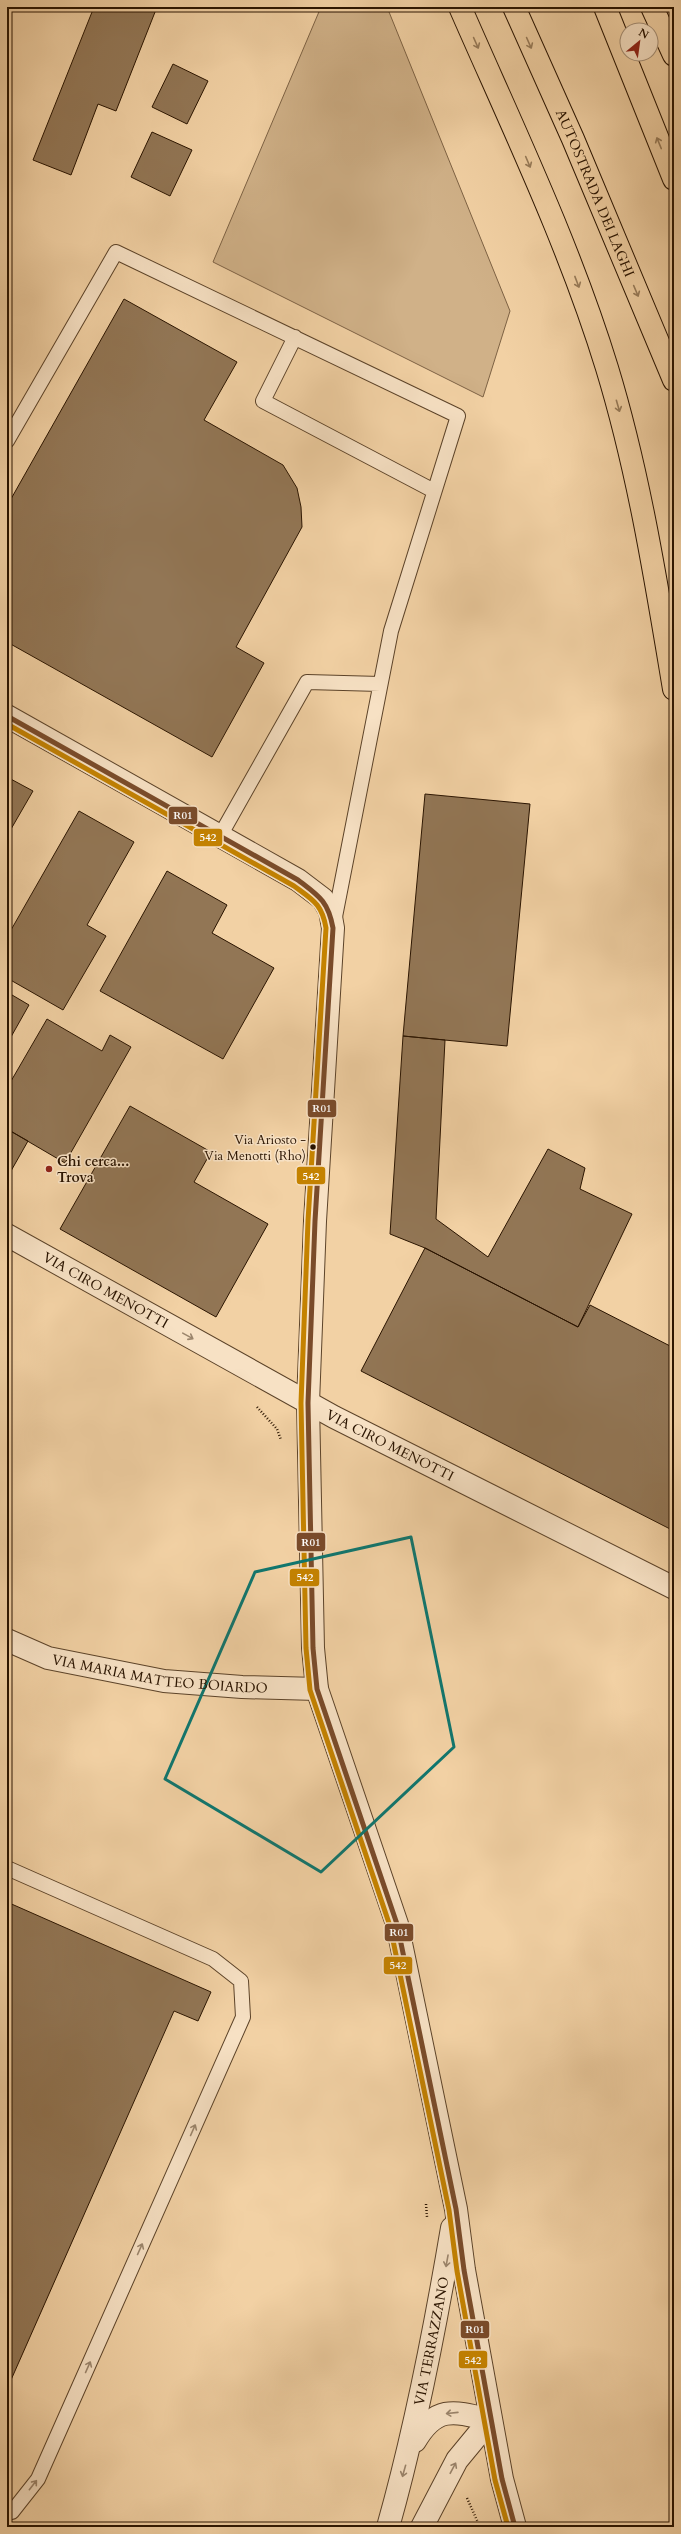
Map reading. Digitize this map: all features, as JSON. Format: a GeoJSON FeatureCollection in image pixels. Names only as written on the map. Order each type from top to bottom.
{"type":"FeatureCollection","features":[{"type":"Feature","properties":{"kind":"highway"},"geometry":{"type":"LineString","coordinates":[[460,7],[557,231],[588,310],[606,367],[642,503],[674,689]]}},
{"type":"Feature","properties":{"kind":"highway","name":"AUTOSTRADA DEI LAGHI"},"geometry":{"type":"LineString","coordinates":[[514,7],[576,147],[674,380]]}},
{"type":"Feature","properties":{"kind":"highway"},"geometry":{"type":"LineString","coordinates":[[604,7],[674,179]]}},
{"type":"Feature","properties":{"kind":"highway"},"geometry":{"type":"LineString","coordinates":[[652,7],[674,55]]}},
{"type":"Feature","properties":{"kind":"street"},"geometry":{"type":"LineString","coordinates":[[7,716],[311,888],[323,899],[330,911],[333,928],[315,1221],[308,1403],[313,1648],[317,1688],[397,1924],[456,2209],[490,2420],[502,2479],[515,2527]]}},
{"type":"Feature","properties":{"kind":"street","name":"VIA CIRO MENOTTI"},"geometry":{"type":"LineString","coordinates":[[7,1234],[308,1403],[674,1588]]}},
{"type":"Feature","properties":{"kind":"street","name":"VIA MARIA MATTEO BOIARDO"},"geometry":{"type":"LineString","coordinates":[[7,1640],[48,1658],[164,1681],[242,1687],[317,1688]]}},
{"type":"Feature","properties":{"kind":"street","name":"VIA TERRAZZANO"},"geometry":{"type":"LineString","coordinates":[[388,2527],[410,2450],[432,2345],[456,2209]]}},
{"type":"Feature","properties":{"kind":"street","name":"VIA TERRAZZANO"},"geometry":{"type":"LineString","coordinates":[[410,2450],[422,2428],[434,2417],[456,2412],[490,2420]]}},
{"type":"Feature","properties":{"kind":"street"},"geometry":{"type":"LineString","coordinates":[[422,2527],[457,2460],[490,2420]]}},
{"type":"Feature","properties":{"kind":"lane"},"geometry":{"type":"LineString","coordinates":[[7,441],[116,252],[458,416],[391,631],[333,928]]}},
{"type":"Feature","properties":{"kind":"lane"},"geometry":{"type":"LineString","coordinates":[[295,338],[263,401],[434,491]]}},
{"type":"Feature","properties":{"kind":"lane"},"geometry":{"type":"LineString","coordinates":[[220,836],[307,682],[380,684]]}},
{"type":"Feature","properties":{"kind":"lane"},"geometry":{"type":"LineString","coordinates":[[7,1868],[213,1959],[241,1981],[243,2017],[38,2479],[12,2512],[7,2512]]}},
{"type":"Feature","properties":{"kind":"path"},"geometry":{"type":"LineString","coordinates":[[256,1405],[277,1429],[282,1442]]}},
{"type":"Feature","properties":{"kind":"path"},"geometry":{"type":"LineString","coordinates":[[425,2198],[427,2221]]}},
{"type":"Feature","properties":{"kind":"path"},"geometry":{"type":"LineString","coordinates":[[445,2484],[465,2492],[480,2527]]}},
{"type":"Feature","properties":{"kind":"highlighted area"},"geometry":{"type":"Polygon","coordinates":[[[411,1537],[454,1747],[321,1872],[165,1779],[255,1572],[411,1537]]]}},
{"type":"Feature","properties":{"kind":"shaded area"},"geometry":{"type":"Polygon","coordinates":[[[321,7],[387,7],[510,311],[483,397],[213,262],[321,7]]]}},
{"type":"Feature","properties":{"kind":"building"},"geometry":{"type":"Polygon","coordinates":[[[94,7],[157,7],[116,111],[98,104],[71,175],[33,160],[94,7]]]}},
{"type":"Feature","properties":{"kind":"building"},"geometry":{"type":"Polygon","coordinates":[[[173,64],[208,81],[187,124],[152,107],[173,64]]]}},
{"type":"Feature","properties":{"kind":"building"},"geometry":{"type":"Polygon","coordinates":[[[152,132],[192,150],[170,196],[131,177],[152,132]]]}},
{"type":"Feature","properties":{"kind":"building"},"geometry":{"type":"Polygon","coordinates":[[[124,299],[237,362],[204,420],[283,465],[297,488],[301,507],[302,527],[236,647],[264,663],[212,757],[7,642],[7,506],[124,299]]]}},
{"type":"Feature","properties":{"kind":"building"},"geometry":{"type":"Polygon","coordinates":[[[7,777],[33,791],[7,836],[7,777]]]}},
{"type":"Feature","properties":{"kind":"building"},"geometry":{"type":"Polygon","coordinates":[[[425,794],[530,804],[507,1046],[403,1036],[425,794]]]}},
{"type":"Feature","properties":{"kind":"building"},"geometry":{"type":"Polygon","coordinates":[[[79,811],[134,842],[87,925],[106,936],[63,1010],[7,978],[7,937],[79,811]]]}},
{"type":"Feature","properties":{"kind":"building"},"geometry":{"type":"Polygon","coordinates":[[[167,871],[227,905],[212,933],[274,968],[223,1059],[100,991],[167,871]]]}},
{"type":"Feature","properties":{"kind":"building"},"geometry":{"type":"Polygon","coordinates":[[[7,992],[29,1005],[7,1044],[7,992]]]}},
{"type":"Feature","properties":{"kind":"building"},"geometry":{"type":"Polygon","coordinates":[[[47,1019],[102,1051],[110,1035],[131,1047],[65,1163],[7,1129],[7,1088],[47,1019]]]}},
{"type":"Feature","properties":{"kind":"building"},"geometry":{"type":"Polygon","coordinates":[[[403,1036],[445,1040],[436,1219],[488,1257],[548,1149],[585,1168],[580,1189],[632,1214],[578,1327],[425,1248],[390,1234],[403,1036]]]}},
{"type":"Feature","properties":{"kind":"building"},"geometry":{"type":"Polygon","coordinates":[[[130,1106],[211,1152],[194,1182],[268,1224],[216,1317],[60,1229],[130,1106]]]}},
{"type":"Feature","properties":{"kind":"building"},"geometry":{"type":"Polygon","coordinates":[[[7,1129],[28,1141],[7,1178],[7,1129]]]}},
{"type":"Feature","properties":{"kind":"building"},"geometry":{"type":"Polygon","coordinates":[[[425,1248],[578,1327],[590,1305],[674,1348],[674,1531],[361,1371],[425,1248]]]}},
{"type":"Feature","properties":{"kind":"building"},"geometry":{"type":"Polygon","coordinates":[[[7,1902],[211,1992],[198,2021],[174,2011],[7,2389],[7,1902]]]}},
{"type":"Feature","properties":{"kind":"transit line","name":"R01"},"geometry":{"type":"LineString","coordinates":[[7,716],[298,880],[312,890],[322,900],[331,919],[333,928],[315,1221],[308,1403],[313,1648],[317,1689],[397,1924],[456,2209],[464,2270],[502,2479],[515,2527]]}},
{"type":"Feature","properties":{"kind":"transit line","name":"542"},"geometry":{"type":"LineString","coordinates":[[7,724],[294,886],[316,903],[324,920],[326,928],[308,1221],[301,1403],[306,1648],[310,1690],[390,1926],[449,2210],[457,2271],[495,2480],[508,2527]]}},
{"type":"Feature","properties":{"kind":"place","name":"Via Ariosto - Via Menotti (Rho)"},"geometry":{"type":"Point","coordinates":[313,1147]}},
{"type":"Feature","properties":{"kind":"place","name":"Chi cerca... Trova"},"geometry":{"type":"Point","coordinates":[49,1169]}}]}
